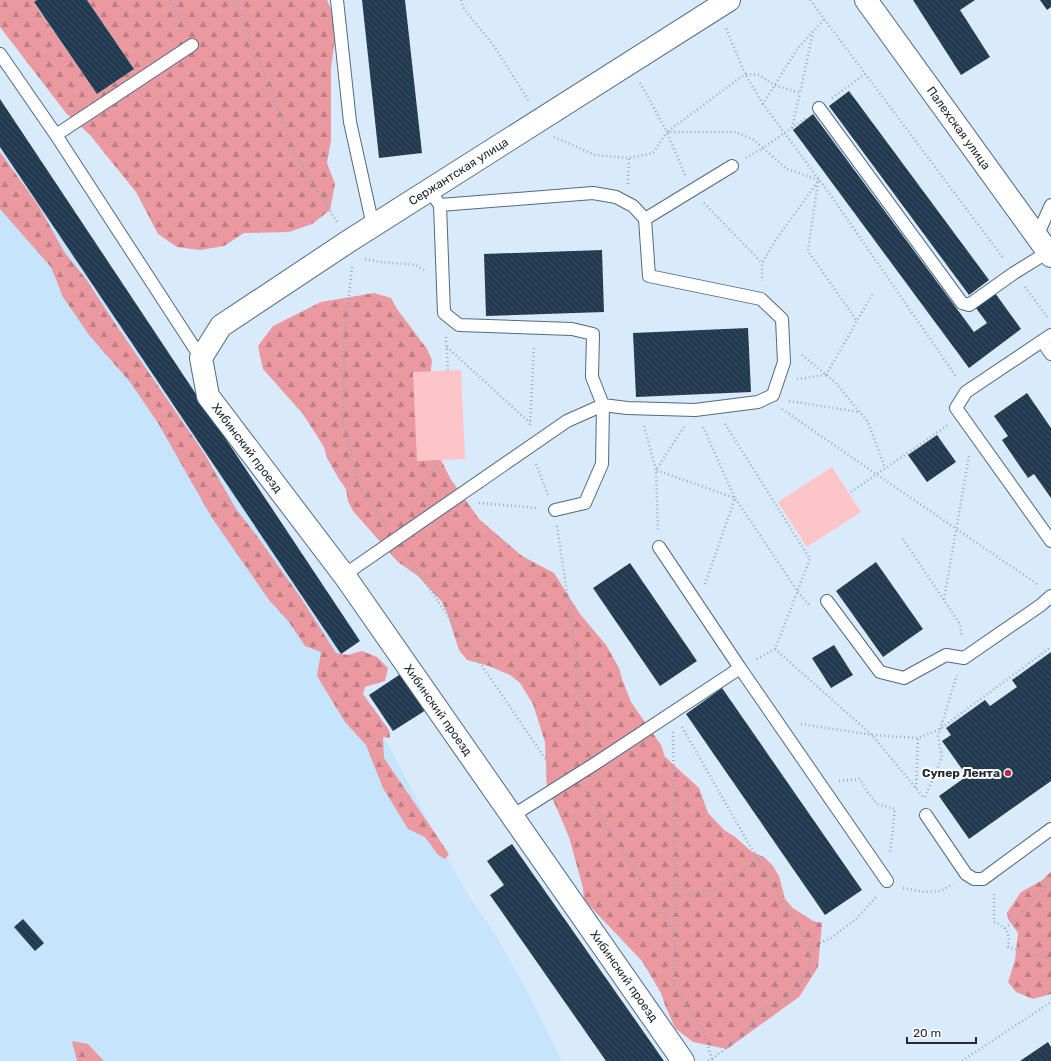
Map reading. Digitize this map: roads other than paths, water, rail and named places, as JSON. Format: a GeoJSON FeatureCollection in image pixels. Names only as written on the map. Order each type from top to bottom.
{"type":"FeatureCollection","features":[{"type":"Feature","properties":{"kind":"street","name":"Сержантская улица"},"geometry":{"type":"LineString","coordinates":[[201,358],[221,326],[354,249],[373,226],[435,197],[546,127],[730,0]]}},
{"type":"Feature","properties":{"kind":"street","name":"Палехская улица"},"geometry":{"type":"LineString","coordinates":[[866,0],[1046,248]]}},
{"type":"Feature","properties":{"kind":"street","name":"Хибинский проезд"},"geometry":{"type":"LineString","coordinates":[[201,358],[208,396],[344,575],[683,1061]]}},
{"type":"Feature","properties":{"kind":"lane"},"geometry":{"type":"LineString","coordinates":[[337,0],[350,122],[373,226]]}},
{"type":"Feature","properties":{"kind":"lane"},"geometry":{"type":"LineString","coordinates":[[56,135],[192,45]]}},
{"type":"Feature","properties":{"kind":"lane"},"geometry":{"type":"LineString","coordinates":[[0,54],[56,135],[201,358]]}},
{"type":"Feature","properties":{"kind":"lane"},"geometry":{"type":"LineString","coordinates":[[819,108],[962,303],[969,305],[1046,248],[1051,205]]}},
{"type":"Feature","properties":{"kind":"lane"},"geometry":{"type":"LineString","coordinates":[[645,219],[732,166]]}},
{"type":"Feature","properties":{"kind":"lane"},"geometry":{"type":"LineString","coordinates":[[344,575],[567,421],[603,405],[695,410],[758,402],[773,395],[784,362],[782,319],[761,299],[649,276],[645,219],[633,206],[616,197],[593,193],[435,197],[443,282],[444,313],[459,325],[572,329],[593,334],[592,377],[603,405],[602,464],[585,503],[555,510]]}},
{"type":"Feature","properties":{"kind":"lane"},"geometry":{"type":"LineString","coordinates":[[1051,354],[1046,338],[966,392],[956,408],[1051,541]]}},
{"type":"Feature","properties":{"kind":"lane"},"geometry":{"type":"LineString","coordinates":[[659,547],[740,668],[887,881]]}},
{"type":"Feature","properties":{"kind":"lane"},"geometry":{"type":"LineString","coordinates":[[827,601],[880,672],[904,678],[946,655],[964,658],[1041,606],[1051,596]]}},
{"type":"Feature","properties":{"kind":"lane"},"geometry":{"type":"LineString","coordinates":[[512,816],[575,777],[740,668]]}},
{"type":"Feature","properties":{"kind":"lane"},"geometry":{"type":"LineString","coordinates":[[926,815],[966,874],[974,879],[984,879],[1051,829]]}},
{"type":"Feature","properties":{"kind":"place","name":"Супер Лента"},"geometry":{"type":"Point","coordinates":[1008,773]}}]}
